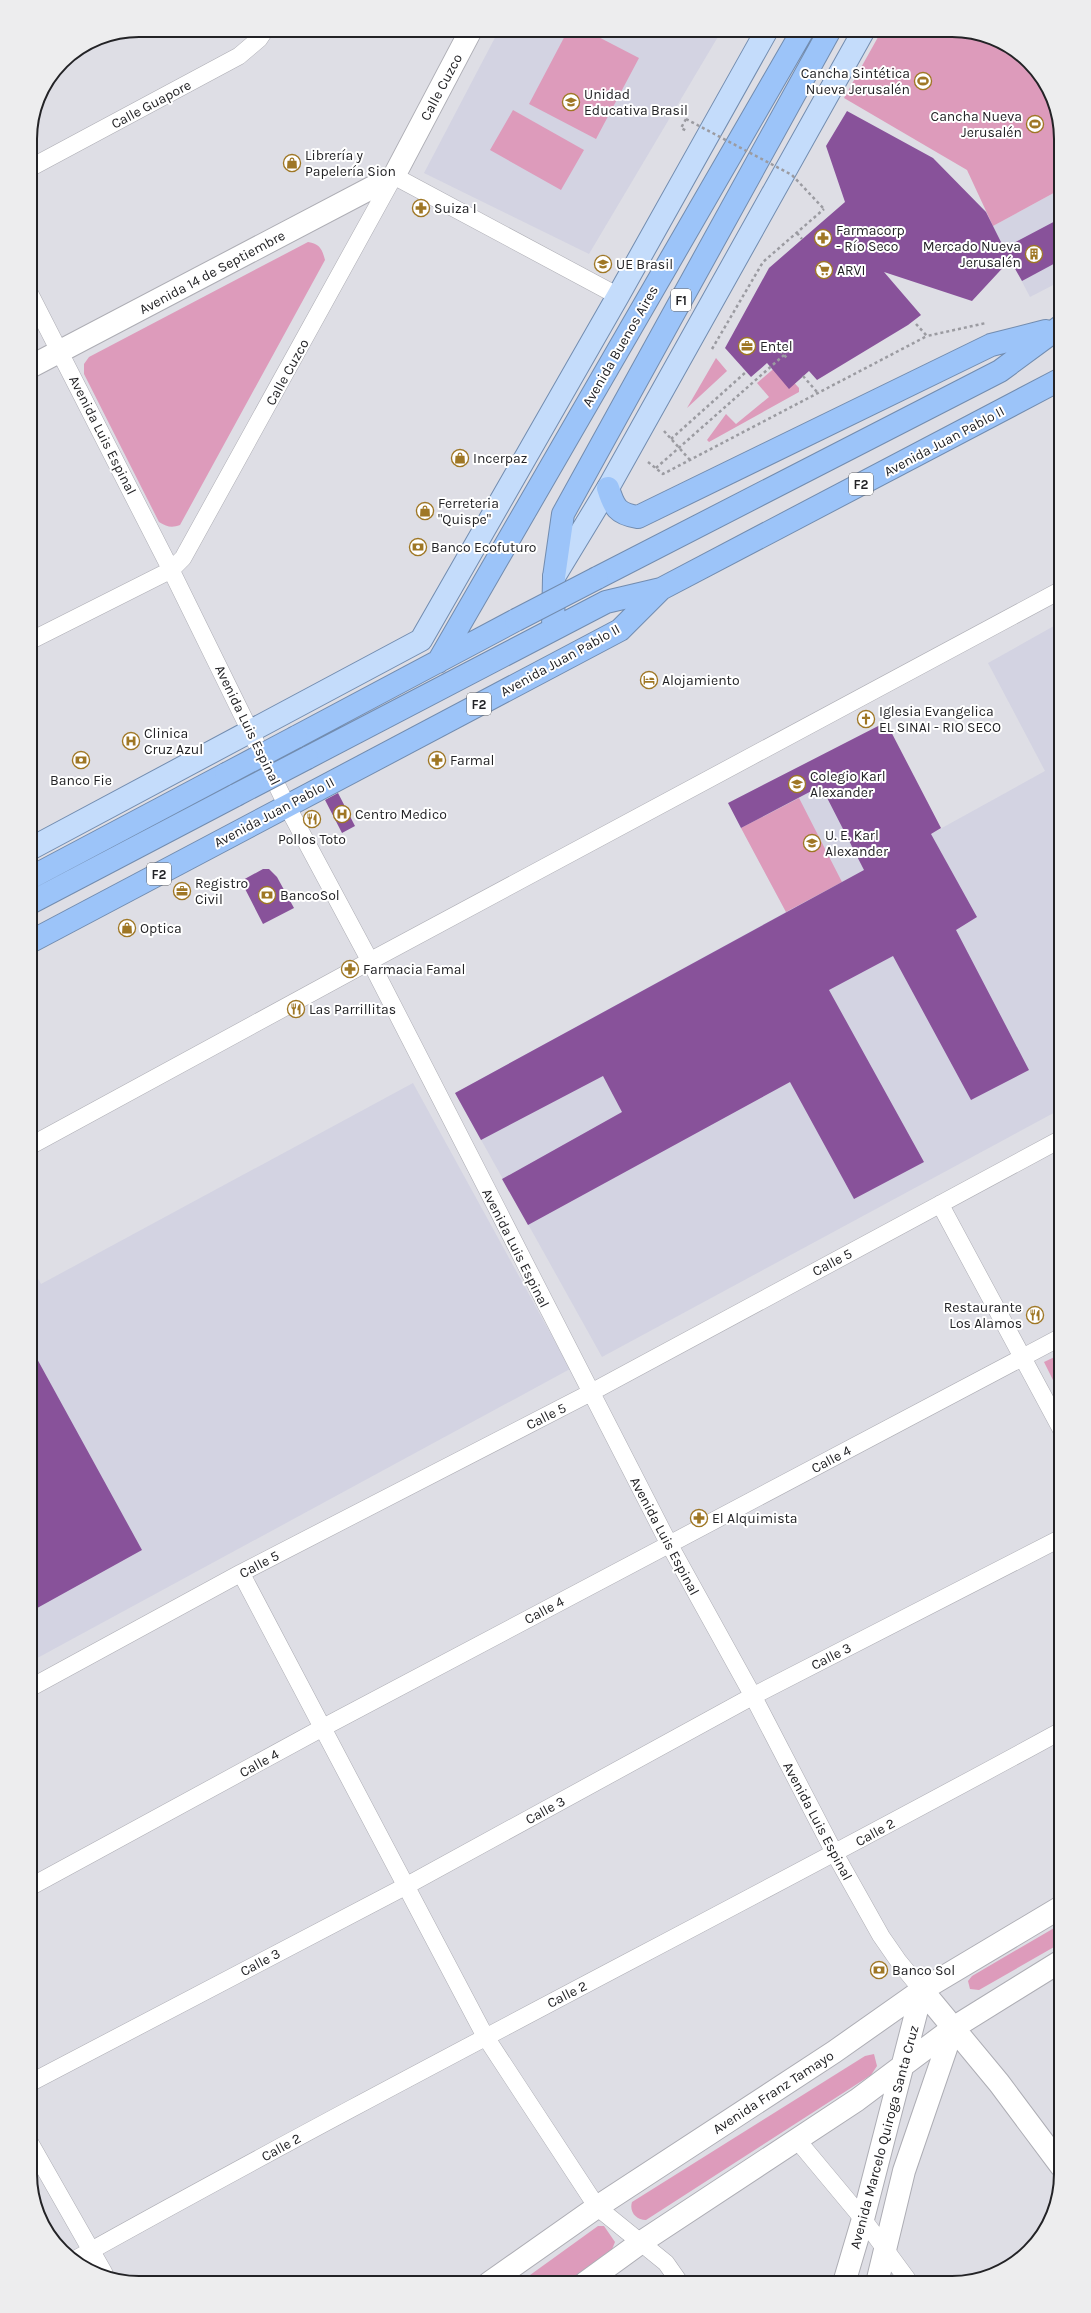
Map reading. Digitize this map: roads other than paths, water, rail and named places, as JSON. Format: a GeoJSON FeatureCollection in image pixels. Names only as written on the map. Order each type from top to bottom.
{"type":"FeatureCollection","features":[{"type":"Feature","properties":{"kind":"highway","name":"Avenida Buenos Aires"},"geometry":{"type":"LineString","coordinates":[[438,662],[799,37]]}},
{"type":"Feature","properties":{"kind":"highway","name":"F1"},"geometry":{"type":"LineString","coordinates":[[553,628],[554,576],[563,514],[826,37]]}},
{"type":"Feature","properties":{"kind":"highway"},"geometry":{"type":"LineString","coordinates":[[608,488],[613,504],[623,515],[638,517],[990,345],[1054,328]]}},
{"type":"Feature","properties":{"kind":"highway"},"geometry":{"type":"LineString","coordinates":[[37,874],[516,620],[1000,371],[1054,330]]}},
{"type":"Feature","properties":{"kind":"highway","name":"Avenida Juan Pablo II"},"geometry":{"type":"LineString","coordinates":[[37,938],[620,630],[661,589],[1054,383]]}},
{"type":"Feature","properties":{"kind":"highway","name":"F2"},"geometry":{"type":"LineString","coordinates":[[37,899],[553,628],[606,602],[661,589]]}},
{"type":"Feature","properties":{"kind":"main road","name":"Avenida Buenos Aires"},"geometry":{"type":"LineString","coordinates":[[250,731],[422,640],[618,296],[762,37]]}},
{"type":"Feature","properties":{"kind":"main road"},"geometry":{"type":"LineString","coordinates":[[554,576],[608,488],[860,37]]}},
{"type":"Feature","properties":{"kind":"main road"},"geometry":{"type":"LineString","coordinates":[[37,845],[250,731]]}},
{"type":"Feature","properties":{"kind":"street","name":"Calle Guapore"},"geometry":{"type":"LineString","coordinates":[[37,164],[239,56],[260,37]]}},
{"type":"Feature","properties":{"kind":"street","name":"Calle Cuzco"},"geometry":{"type":"LineString","coordinates":[[37,637],[171,570],[183,558],[394,176],[467,37]]}},
{"type":"Feature","properties":{"kind":"street"},"geometry":{"type":"LineString","coordinates":[[394,176],[618,296]]}},
{"type":"Feature","properties":{"kind":"street","name":"Avenida 14 de Septiembre"},"geometry":{"type":"LineString","coordinates":[[37,364],[394,176]]}},
{"type":"Feature","properties":{"kind":"street","name":"Avenida Luis Espinal"},"geometry":{"type":"LineString","coordinates":[[37,308],[171,570],[287,806],[370,961],[590,1393],[669,1544],[753,1696],[835,1854],[881,1936],[899,1962],[998,2083],[1054,2157]]}},
{"type":"Feature","properties":{"kind":"street"},"geometry":{"type":"LineString","coordinates":[[37,1142],[370,961],[1054,594]]}},
{"type":"Feature","properties":{"kind":"street","name":"Calle 5"},"geometry":{"type":"LineString","coordinates":[[37,1684],[241,1573],[590,1393],[1054,1143]]}},
{"type":"Feature","properties":{"kind":"street"},"geometry":{"type":"LineString","coordinates":[[940,1204],[1054,1416]]}},
{"type":"Feature","properties":{"kind":"street","name":"Calle 4"},"geometry":{"type":"LineString","coordinates":[[37,1883],[324,1727],[1054,1341]]}},
{"type":"Feature","properties":{"kind":"street","name":"Calle 3"},"geometry":{"type":"LineString","coordinates":[[37,2079],[406,1886],[753,1696],[1054,1542]]}},
{"type":"Feature","properties":{"kind":"street"},"geometry":{"type":"LineString","coordinates":[[241,1573],[324,1727],[485,2036],[597,2207],[666,2263],[675,2276]]}},
{"type":"Feature","properties":{"kind":"street","name":"Calle 2"},"geometry":{"type":"LineString","coordinates":[[79,2257],[485,2036],[835,1854],[1054,1735]]}},
{"type":"Feature","properties":{"kind":"street","name":"Avenida Franz Tamayo"},"geometry":{"type":"LineString","coordinates":[[499,2276],[597,2207],[834,2052],[922,1990],[1054,1911]]}},
{"type":"Feature","properties":{"kind":"street"},"geometry":{"type":"LineString","coordinates":[[595,2276],[640,2243],[798,2141],[857,2100],[953,2028],[1054,1965]]}},
{"type":"Feature","properties":{"kind":"street","name":"Avenida Marcelo Quiroga Santa Cruz"},"geometry":{"type":"LineString","coordinates":[[846,2276],[863,2219],[922,1990]]}},
{"type":"Feature","properties":{"kind":"street","name":"Avenida Marcelo Quiroga Santa Cruz"},"geometry":{"type":"LineString","coordinates":[[879,2276],[904,2171],[953,2028]]}},
{"type":"Feature","properties":{"kind":"street"},"geometry":{"type":"LineString","coordinates":[[857,2100],[868,2096],[880,2100],[888,2112],[888,2120]]}},
{"type":"Feature","properties":{"kind":"street"},"geometry":{"type":"LineString","coordinates":[[798,2141],[863,2219],[905,2276]]}},
{"type":"Feature","properties":{"kind":"street"},"geometry":{"type":"LineString","coordinates":[[37,2155],[102,2269]]}},
{"type":"Feature","properties":{"kind":"place","name":"Cancha Sintética Nueva Jerusalén"},"geometry":{"type":"Point","coordinates":[923,81]}},
{"type":"Feature","properties":{"kind":"place","name":"Unidad Educativa Brasil"},"geometry":{"type":"Point","coordinates":[571,102]}},
{"type":"Feature","properties":{"kind":"place","name":"Cancha Nueva Jerusalén"},"geometry":{"type":"Point","coordinates":[1035,124]}},
{"type":"Feature","properties":{"kind":"place","name":"Librería y Papelería Sion"},"geometry":{"type":"Point","coordinates":[292,163]}},
{"type":"Feature","properties":{"kind":"place","name":"Suiza I"},"geometry":{"type":"Point","coordinates":[421,208]}},
{"type":"Feature","properties":{"kind":"place","name":"Farmacorp - Río Seco"},"geometry":{"type":"Point","coordinates":[823,238]}},
{"type":"Feature","properties":{"kind":"place","name":"Mercado Nueva Jerusalén"},"geometry":{"type":"Point","coordinates":[1034,254]}},
{"type":"Feature","properties":{"kind":"place","name":"UE Brasil"},"geometry":{"type":"Point","coordinates":[603,264]}},
{"type":"Feature","properties":{"kind":"place","name":"ARVI"},"geometry":{"type":"Point","coordinates":[824,270]}},
{"type":"Feature","properties":{"kind":"place","name":"Entel"},"geometry":{"type":"Point","coordinates":[747,346]}},
{"type":"Feature","properties":{"kind":"place","name":"Incerpaz"},"geometry":{"type":"Point","coordinates":[460,458]}},
{"type":"Feature","properties":{"kind":"place","name":"Ferreteria \"Quispe\""},"geometry":{"type":"Point","coordinates":[425,511]}},
{"type":"Feature","properties":{"kind":"place","name":"Banco Ecofuturo"},"geometry":{"type":"Point","coordinates":[418,547]}},
{"type":"Feature","properties":{"kind":"place","name":"Alojamiento"},"geometry":{"type":"Point","coordinates":[649,680]}},
{"type":"Feature","properties":{"kind":"place","name":"Iglesia Evangelica EL SINAI - RIO SECO"},"geometry":{"type":"Point","coordinates":[866,719]}},
{"type":"Feature","properties":{"kind":"place","name":"Clinica Cruz Azul"},"geometry":{"type":"Point","coordinates":[131,741]}},
{"type":"Feature","properties":{"kind":"place","name":"Banco Fie"},"geometry":{"type":"Point","coordinates":[81,760]}},
{"type":"Feature","properties":{"kind":"place","name":"Farmal"},"geometry":{"type":"Point","coordinates":[437,760]}},
{"type":"Feature","properties":{"kind":"place","name":"Colegio Karl Alexander"},"geometry":{"type":"Point","coordinates":[797,784]}},
{"type":"Feature","properties":{"kind":"place","name":"Centro Medico"},"geometry":{"type":"Point","coordinates":[342,814]}},
{"type":"Feature","properties":{"kind":"place","name":"Pollos Toto"},"geometry":{"type":"Point","coordinates":[312,819]}},
{"type":"Feature","properties":{"kind":"place","name":"U. E. Karl Alexander"},"geometry":{"type":"Point","coordinates":[812,843]}},
{"type":"Feature","properties":{"kind":"place","name":"Registro Civil"},"geometry":{"type":"Point","coordinates":[182,891]}},
{"type":"Feature","properties":{"kind":"place","name":"BancoSol"},"geometry":{"type":"Point","coordinates":[267,895]}},
{"type":"Feature","properties":{"kind":"place","name":"Optica"},"geometry":{"type":"Point","coordinates":[127,928]}},
{"type":"Feature","properties":{"kind":"place","name":"Farmacia Famal"},"geometry":{"type":"Point","coordinates":[350,969]}},
{"type":"Feature","properties":{"kind":"place","name":"Las Parrillitas"},"geometry":{"type":"Point","coordinates":[296,1009]}},
{"type":"Feature","properties":{"kind":"place","name":"Restaurante Los Alamos"},"geometry":{"type":"Point","coordinates":[1035,1315]}},
{"type":"Feature","properties":{"kind":"place","name":"El Alquimista"},"geometry":{"type":"Point","coordinates":[699,1518]}},
{"type":"Feature","properties":{"kind":"place","name":"Banco Sol"},"geometry":{"type":"Point","coordinates":[879,1970]}}]}
